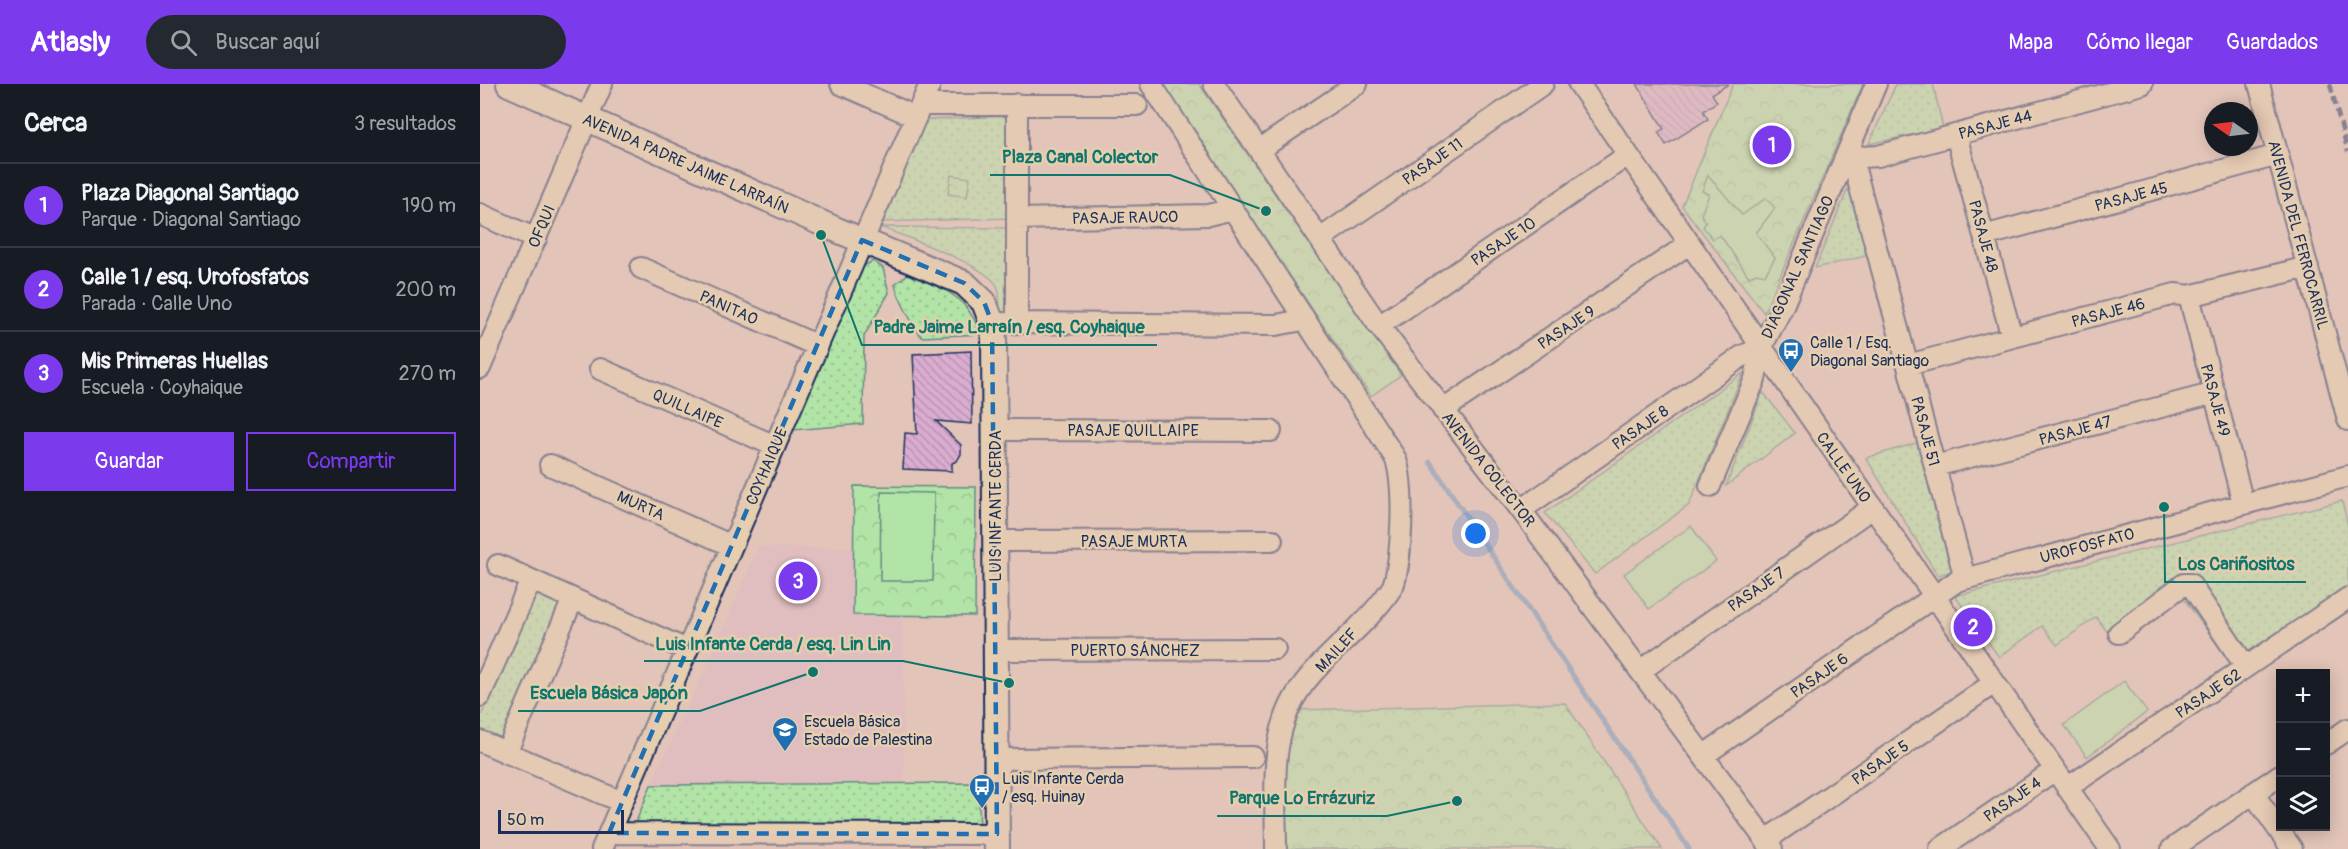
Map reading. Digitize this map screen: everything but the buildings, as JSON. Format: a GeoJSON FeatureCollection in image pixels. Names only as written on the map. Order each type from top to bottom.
{"type":"FeatureCollection","features":[{"type":"Feature","properties":{"kind":"street","name":"AVENIDA PADRE JAIME LARRAÍN"},"geometry":{"type":"LineString","coordinates":[[509,84],[862,240]]}},
{"type":"Feature","properties":{"kind":"street","name":"OFQUI"},"geometry":{"type":"LineString","coordinates":[[480,368],[484,346],[536,239],[602,84]]}},
{"type":"Feature","properties":{"kind":"street"},"geometry":{"type":"LineString","coordinates":[[841,84],[918,111],[1017,104],[1137,105]]}},
{"type":"Feature","properties":{"kind":"street","name":"COYHAIQUE"},"geometry":{"type":"LineString","coordinates":[[606,841],[930,84]]}},
{"type":"Feature","properties":{"kind":"street"},"geometry":{"type":"LineString","coordinates":[[992,323],[1276,325],[1303,320],[1151,84]]}},
{"type":"Feature","properties":{"kind":"street","name":"AVENIDA COLECTOR"},"geometry":{"type":"LineString","coordinates":[[1214,84],[1378,326],[1521,510],[1769,845]]}},
{"type":"Feature","properties":{"kind":"street"},"geometry":{"type":"LineString","coordinates":[[1259,150],[1357,84]]}},
{"type":"Feature","properties":{"kind":"street","name":"PASAJE 11"},"geometry":{"type":"LineString","coordinates":[[1320,239],[1543,84]]}},
{"type":"Feature","properties":{"kind":"street","name":"CALLE UNO"},"geometry":{"type":"LineString","coordinates":[[1579,84],[2110,849]]}},
{"type":"Feature","properties":{"kind":"street","name":"DIAGONAL SANTIAGO"},"geometry":{"type":"LineString","coordinates":[[1710,486],[1755,379],[1761,348],[1782,308],[1876,84]]}},
{"type":"Feature","properties":{"kind":"street","name":"AVENIDA DEL FERROCARRIL"},"geometry":{"type":"LineString","coordinates":[[2259,84],[2348,420]]}},
{"type":"Feature","properties":{"kind":"street","name":"PASAJE 44"},"geometry":{"type":"LineString","coordinates":[[1847,153],[1863,157],[1878,156],[2135,85]]}},
{"type":"Feature","properties":{"kind":"street"},"geometry":{"type":"LineString","coordinates":[[1017,104],[1017,322]]}},
{"type":"Feature","properties":{"kind":"street","name":"PASAJE 48"},"geometry":{"type":"LineString","coordinates":[[1956,135],[2012,337]]}},
{"type":"Feature","properties":{"kind":"street","name":"PASAJE 51"},"geometry":{"type":"LineString","coordinates":[[1847,153],[1856,173],[1963,571]]}},
{"type":"Feature","properties":{"kind":"street","name":"PASAJE 10"},"geometry":{"type":"LineString","coordinates":[[1378,326],[1628,155]]}},
{"type":"Feature","properties":{"kind":"street","name":"PASAJE 45"},"geometry":{"type":"LineString","coordinates":[[1984,236],[2278,155]]}},
{"type":"Feature","properties":{"kind":"street","name":"PASAJE RAUCO"},"geometry":{"type":"LineString","coordinates":[[1017,219],[1208,215],[1233,209]]}},
{"type":"Feature","properties":{"kind":"street"},"geometry":{"type":"LineString","coordinates":[[480,214],[536,239]]}},
{"type":"Feature","properties":{"kind":"street","name":"LUIS INFANTE CERDA"},"geometry":{"type":"LineString","coordinates":[[862,240],[963,283],[984,302],[992,323],[995,430],[997,841]]}},
{"type":"Feature","properties":{"kind":"street","name":"PASAJE 9"},"geometry":{"type":"LineString","coordinates":[[1443,410],[1689,244]]}},
{"type":"Feature","properties":{"kind":"street","name":"PASAJE 46"},"geometry":{"type":"LineString","coordinates":[[1908,365],[2175,294],[2189,296],[2308,267]]}},
{"type":"Feature","properties":{"kind":"street","name":"PANITAO"},"geometry":{"type":"LineString","coordinates":[[641,268],[818,346]]}},
{"type":"Feature","properties":{"kind":"street","name":"PASAJE 49"},"geometry":{"type":"LineString","coordinates":[[2189,296],[2244,503]]}},
{"type":"Feature","properties":{"kind":"street","name":"MAILEF"},"geometry":{"type":"LineString","coordinates":[[1276,849],[1277,748],[1291,704],[1299,690],[1388,593],[1396,577],[1401,480],[1400,468],[1394,456],[1303,320]]}},
{"type":"Feature","properties":{"kind":"street","name":"PASAJE 8"},"geometry":{"type":"LineString","coordinates":[[1521,510],[1742,356],[1761,348]]}},
{"type":"Feature","properties":{"kind":"street","name":"QUILLAIPE"},"geometry":{"type":"LineString","coordinates":[[600,369],[775,446]]}},
{"type":"Feature","properties":{"kind":"street","name":"PASAJE 47"},"geometry":{"type":"LineString","coordinates":[[1935,466],[2215,393]]}},
{"type":"Feature","properties":{"kind":"street","name":"PASAJE QUILLAIPE"},"geometry":{"type":"LineString","coordinates":[[995,430],[1271,431]]}},
{"type":"Feature","properties":{"kind":"street","name":"MURTA"},"geometry":{"type":"LineString","coordinates":[[550,465],[732,546]]}},
{"type":"Feature","properties":{"kind":"street","name":"UROFOSFATO"},"geometry":{"type":"LineString","coordinates":[[1933,595],[1965,578],[2348,476]]}},
{"type":"Feature","properties":{"kind":"street","name":"PASAJE 7"},"geometry":{"type":"LineString","coordinates":[[1640,671],[1872,508]]}},
{"type":"Feature","properties":{"kind":"street","name":"PASAJE MURTA"},"geometry":{"type":"LineString","coordinates":[[995,541],[1272,540]]}},
{"type":"Feature","properties":{"kind":"street"},"geometry":{"type":"LineString","coordinates":[[498,565],[687,650]]}},
{"type":"Feature","properties":{"kind":"street"},"geometry":{"type":"LineString","coordinates":[[480,696],[531,580]]}},
{"type":"Feature","properties":{"kind":"street"},"geometry":{"type":"LineString","coordinates":[[2119,633],[2184,584],[2190,584],[2247,667]]}},
{"type":"Feature","properties":{"kind":"street","name":"PASAJE 6"},"geometry":{"type":"LineString","coordinates":[[1704,755],[1933,595]]}},
{"type":"Feature","properties":{"kind":"street","name":"PASAJE 62"},"geometry":{"type":"LineString","coordinates":[[2067,788],[2348,598]]}},
{"type":"Feature","properties":{"kind":"street"},"geometry":{"type":"LineString","coordinates":[[506,753],[573,599]]}},
{"type":"Feature","properties":{"kind":"street","name":"PUERTO SÁNCHEZ"},"geometry":{"type":"LineString","coordinates":[[996,650],[1275,650]]}},
{"type":"Feature","properties":{"kind":"street","name":"PASAJE 5"},"geometry":{"type":"LineString","coordinates":[[1769,845],[1994,683]]}},
{"type":"Feature","properties":{"kind":"street"},"geometry":{"type":"LineString","coordinates":[[2330,741],[2348,729]]}},
{"type":"Feature","properties":{"kind":"street"},"geometry":{"type":"LineString","coordinates":[[480,741],[622,802]]}},
{"type":"Feature","properties":{"kind":"street"},"geometry":{"type":"LineString","coordinates":[[996,759],[1253,757]]}},
{"type":"Feature","properties":{"kind":"street","name":"PASAJE 4"},"geometry":{"type":"LineString","coordinates":[[1940,849],[2055,770]]}},
{"type":"Feature","properties":{"kind":"street"},"geometry":{"type":"LineString","coordinates":[[2172,849],[2277,777]]}},
{"type":"Feature","properties":{"kind":"street"},"geometry":{"type":"LineString","coordinates":[[2253,793],[2292,849]]}},
{"type":"Feature","properties":{"kind":"street"},"geometry":{"type":"LineString","coordinates":[[606,841],[997,841]]}},
{"type":"Feature","properties":{"kind":"highlighted area"},"geometry":{"type":"Polygon","coordinates":[[[862,240],[964,283],[984,302],[992,323],[997,834],[609,833],[862,240]]]}},
{"type":"Feature","properties":{"kind":"shaded area"},"geometry":{"type":"Polygon","coordinates":[[[759,547],[853,549],[853,615],[903,616],[904,782],[651,785],[707,666],[759,547]]]}},
{"type":"Feature","properties":{"kind":"green space"},"geometry":{"type":"Polygon","coordinates":[[[1160,84],[1199,84],[1401,375],[1371,396],[1160,84]]]}},
{"type":"Feature","properties":{"kind":"green space"},"geometry":{"type":"Polygon","coordinates":[[[1733,84],[1863,84],[1764,313],[1682,206],[1733,84]]]}},
{"type":"Feature","properties":{"kind":"green space"},"geometry":{"type":"Polygon","coordinates":[[[1896,84],[1933,84],[1943,128],[1869,144],[1896,84]]]}},
{"type":"Feature","properties":{"kind":"green space"},"geometry":{"type":"Polygon","coordinates":[[[1012,116],[1011,218],[881,222],[925,120],[1012,116]]]}},
{"type":"Feature","properties":{"kind":"green space"},"geometry":{"type":"Polygon","coordinates":[[[951,175],[970,178],[967,197],[948,194],[951,175]]]}},
{"type":"Feature","properties":{"kind":"green space"},"geometry":{"type":"Polygon","coordinates":[[[1708,175],[1742,215],[1766,198],[1775,208],[1756,233],[1775,258],[1765,275],[1756,273],[1749,277],[1720,235],[1713,239],[1703,227],[1706,222],[1701,215],[1709,194],[1702,191],[1708,175]]]}},
{"type":"Feature","properties":{"kind":"green space"},"geometry":{"type":"Polygon","coordinates":[[[1852,179],[1866,256],[1815,268],[1852,179]]]}},
{"type":"Feature","properties":{"kind":"green space"},"geometry":{"type":"Polygon","coordinates":[[[881,227],[1011,228],[1014,319],[1000,319],[997,286],[978,269],[944,252],[881,227]]]}},
{"type":"Feature","properties":{"kind":"green space"},"geometry":{"type":"Polygon","coordinates":[[[873,261],[883,268],[889,293],[864,336],[863,424],[793,430],[862,267],[873,261]]]}},
{"type":"Feature","properties":{"kind":"green space"},"geometry":{"type":"Polygon","coordinates":[[[908,274],[943,289],[960,301],[975,320],[981,334],[922,337],[915,328],[895,284],[908,274]]]}},
{"type":"Feature","properties":{"kind":"green space"},"geometry":{"type":"Polygon","coordinates":[[[1743,373],[1689,505],[1595,574],[1545,513],[1743,373]]]}},
{"type":"Feature","properties":{"kind":"green space"},"geometry":{"type":"Polygon","coordinates":[[[1763,392],[1795,433],[1726,486],[1763,392]]]}},
{"type":"Feature","properties":{"kind":"green space"},"geometry":{"type":"Polygon","coordinates":[[[1920,442],[1960,567],[1938,576],[1866,458],[1920,442]]]}},
{"type":"Feature","properties":{"kind":"green space"},"geometry":{"type":"Polygon","coordinates":[[[854,486],[976,487],[975,616],[853,615],[854,486]]]}},
{"type":"Feature","properties":{"kind":"green space"},"geometry":{"type":"Polygon","coordinates":[[[881,492],[934,493],[933,581],[880,581],[881,492]]]}},
{"type":"Feature","properties":{"kind":"green space"},"geometry":{"type":"Polygon","coordinates":[[[2342,501],[2348,526],[2348,588],[2236,670],[2181,595],[2116,643],[2096,617],[2057,645],[2042,626],[1999,657],[1955,596],[2342,501]]]}},
{"type":"Feature","properties":{"kind":"green space"},"geometry":{"type":"Polygon","coordinates":[[[1691,526],[1716,561],[1649,609],[1624,574],[1691,526]]]}},
{"type":"Feature","properties":{"kind":"green space"},"geometry":{"type":"Polygon","coordinates":[[[538,589],[567,602],[504,742],[480,732],[480,718],[538,589]]]}},
{"type":"Feature","properties":{"kind":"green space"},"geometry":{"type":"Polygon","coordinates":[[[2124,681],[2147,712],[2087,757],[2064,725],[2124,681]]]}},
{"type":"Feature","properties":{"kind":"green space"},"geometry":{"type":"Polygon","coordinates":[[[1565,703],[1662,849],[1284,849],[1284,753],[1297,710],[1565,703]]]}},
{"type":"Feature","properties":{"kind":"green space"},"geometry":{"type":"Polygon","coordinates":[[[978,783],[980,832],[632,832],[651,785],[978,783]]]}},
{"type":"Feature","properties":{"kind":"waterway"},"geometry":{"type":"LineString","coordinates":[[1430,462],[1689,849]]}},
{"type":"Feature","properties":{"kind":"railway"},"geometry":{"type":"LineString","coordinates":[[2330,84],[2348,152]]}},
{"type":"Feature","properties":{"kind":"place","name":"Plaza Diagonal Santiago"},"geometry":{"type":"Point","coordinates":[1772,145]}},
{"type":"Feature","properties":{"kind":"place","name":"Plaza Canal Colector"},"geometry":{"type":"Point","coordinates":[1266,211]}},
{"type":"Feature","properties":{"kind":"place","name":"Padre Jaime Larraín / esq. Coyhaique"},"geometry":{"type":"Point","coordinates":[821,235]}},
{"type":"Feature","properties":{"kind":"place","name":"Calle 1 / Esq. Diagonal Santiago"},"geometry":{"type":"Point","coordinates":[1791,374]}},
{"type":"Feature","properties":{"kind":"place","name":"Los Cariñositos"},"geometry":{"type":"Point","coordinates":[2164,507]}},
{"type":"Feature","properties":{"kind":"place","name":"Mis Primeras Huellas"},"geometry":{"type":"Point","coordinates":[798,581]}},
{"type":"Feature","properties":{"kind":"place","name":"Calle 1 / esq. Urofosfatos"},"geometry":{"type":"Point","coordinates":[1973,627]}},
{"type":"Feature","properties":{"kind":"place","name":"Escuela Básica Japón"},"geometry":{"type":"Point","coordinates":[813,672]}},
{"type":"Feature","properties":{"kind":"place","name":"Luis Infante Cerda / esq. Lin Lin"},"geometry":{"type":"Point","coordinates":[1009,683]}},
{"type":"Feature","properties":{"kind":"place","name":"Escuela Básica Estado de Palestina"},"geometry":{"type":"Point","coordinates":[785,753]}},
{"type":"Feature","properties":{"kind":"place","name":"Parque Lo Errázuriz"},"geometry":{"type":"Point","coordinates":[1457,801]}},
{"type":"Feature","properties":{"kind":"place","name":"Luis Infante Cerda / esq. Huinay"},"geometry":{"type":"Point","coordinates":[982,810]}}]}
